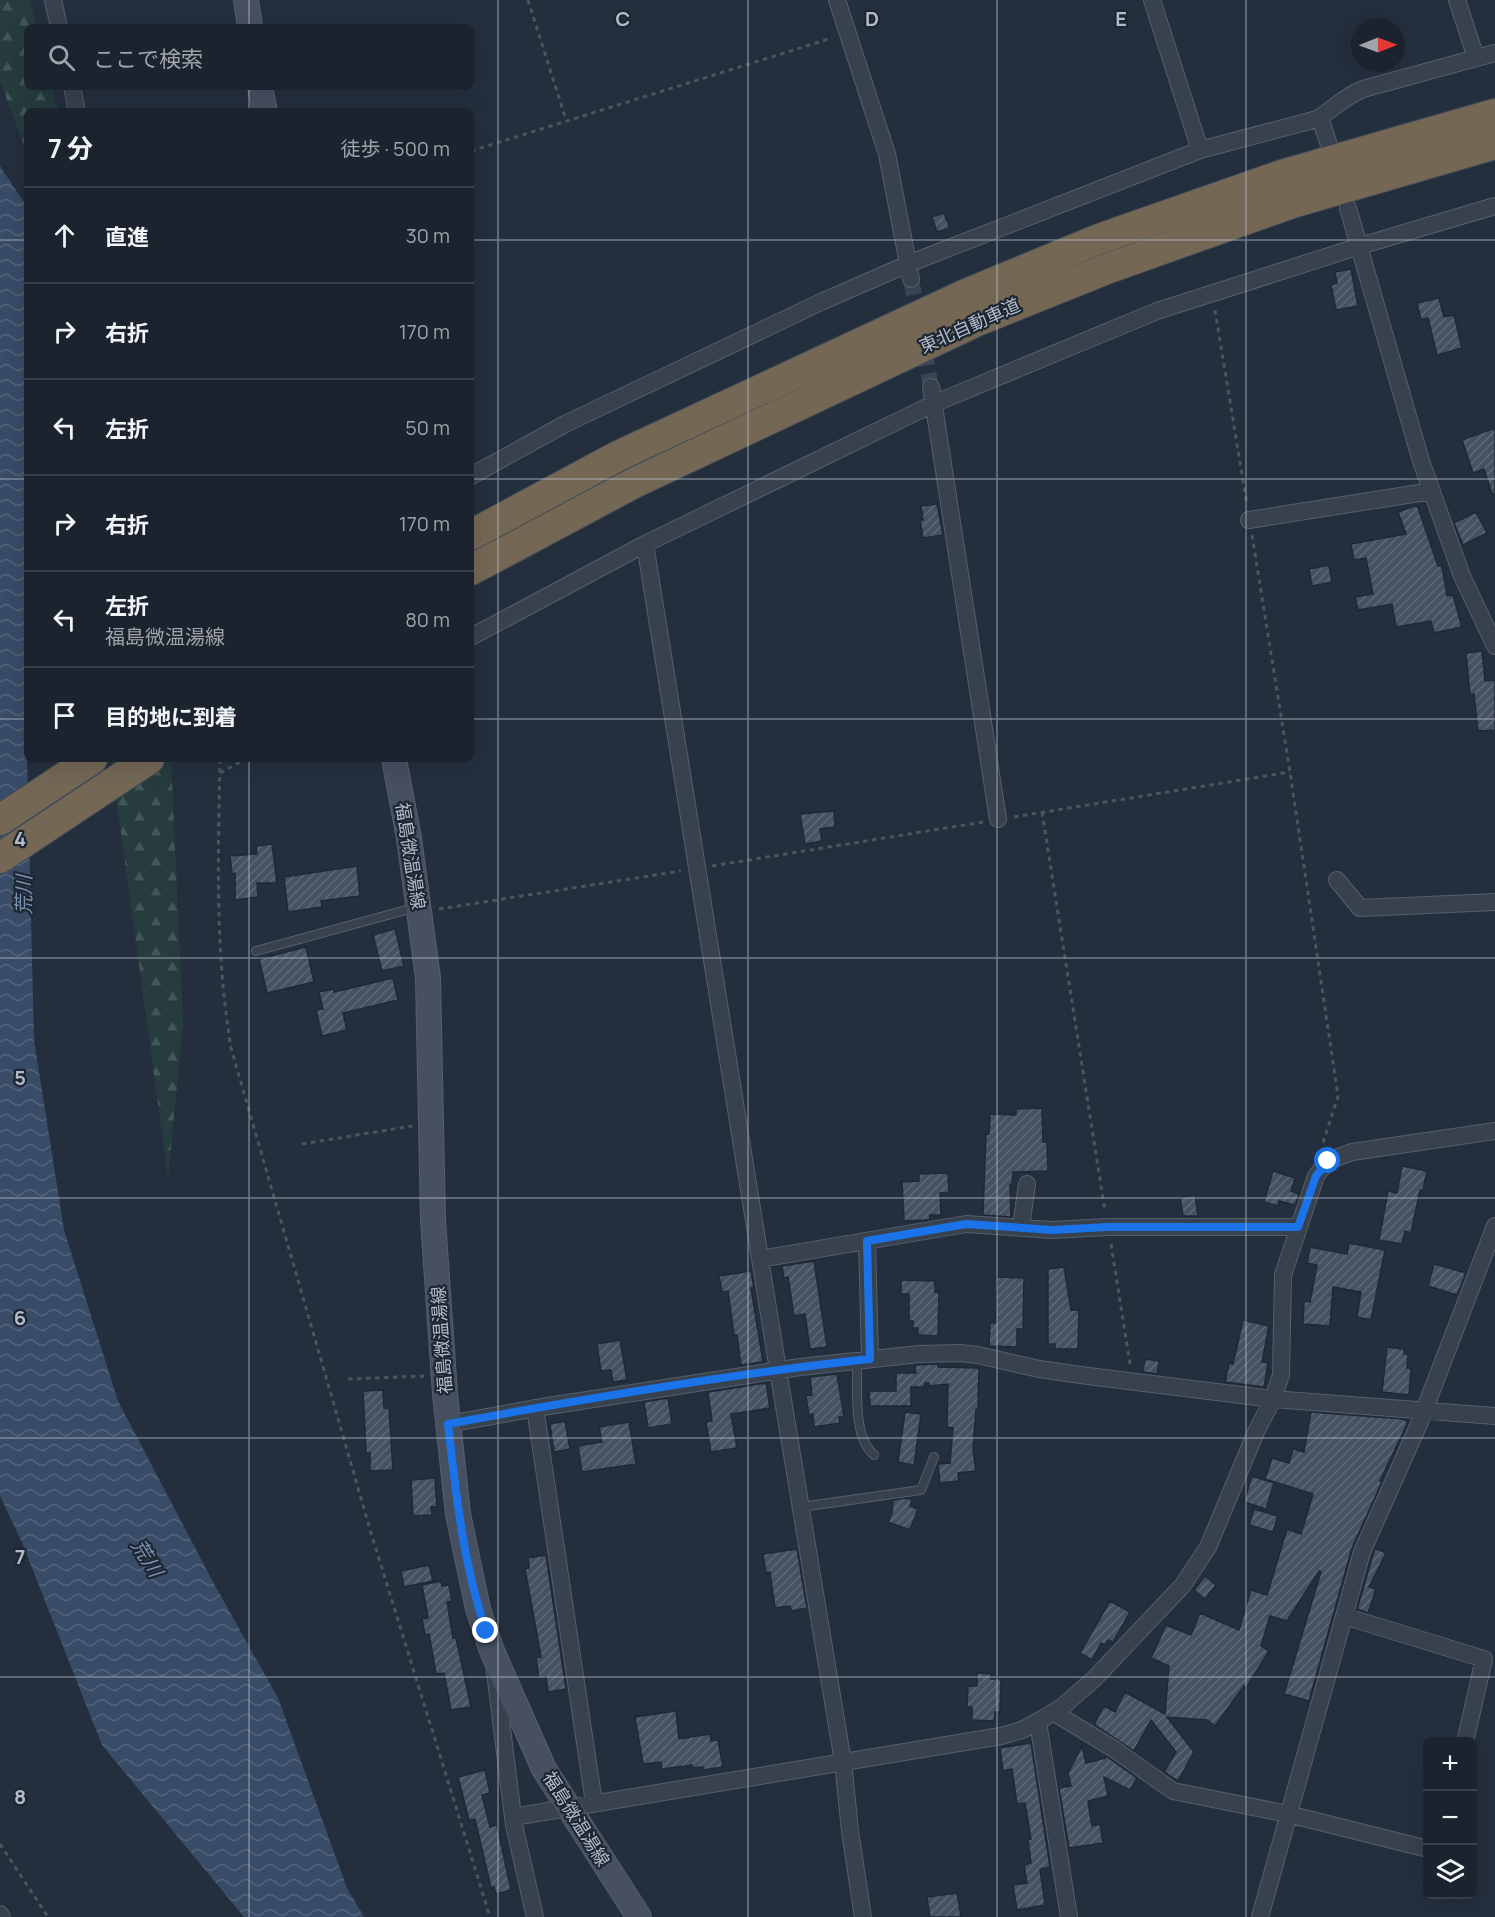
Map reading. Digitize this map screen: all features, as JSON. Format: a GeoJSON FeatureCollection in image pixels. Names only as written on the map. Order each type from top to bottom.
{"type":"FeatureCollection","features":[{"type":"Feature","properties":{"kind":"highway","name":"東北自動車道"},"geometry":{"type":"LineString","coordinates":[[474,533],[618,456],[795,372],[996,281],[1099,239],[1282,175],[1495,114]]}},
{"type":"Feature","properties":{"kind":"highway","name":"東北自動車道"},"geometry":{"type":"LineString","coordinates":[[474,568],[634,483],[977,321],[1109,268],[1292,203],[1495,144]]}},
{"type":"Feature","properties":{"kind":"highway"},"geometry":{"type":"LineString","coordinates":[[0,820],[87,762]]}},
{"type":"Feature","properties":{"kind":"highway"},"geometry":{"type":"LineString","coordinates":[[0,858],[144,762]]}},
{"type":"Feature","properties":{"kind":"main road"},"geometry":{"type":"LineString","coordinates":[[246,0],[250,24]]}},
{"type":"Feature","properties":{"kind":"main road"},"geometry":{"type":"LineString","coordinates":[[261,90],[264,108]]}},
{"type":"Feature","properties":{"kind":"main road","name":"福島微温湯線"},"geometry":{"type":"LineString","coordinates":[[395,762],[409,838],[428,978],[433,1220],[444,1375],[458,1514],[478,1609],[492,1651],[544,1769],[639,1917]]}},
{"type":"Feature","properties":{"kind":"street"},"geometry":{"type":"LineString","coordinates":[[53,0],[58,24]]}},
{"type":"Feature","properties":{"kind":"street"},"geometry":{"type":"LineString","coordinates":[[837,0],[887,154],[909,272]]}},
{"type":"Feature","properties":{"kind":"street"},"geometry":{"type":"LineString","coordinates":[[1152,0],[1200,150]]}},
{"type":"Feature","properties":{"kind":"street"},"geometry":{"type":"LineString","coordinates":[[1457,0],[1476,58]]}},
{"type":"Feature","properties":{"kind":"street"},"geometry":{"type":"LineString","coordinates":[[474,474],[565,424],[821,302],[909,272],[1200,150],[1320,117],[1356,92],[1495,53]]}},
{"type":"Feature","properties":{"kind":"street"},"geometry":{"type":"LineString","coordinates":[[73,90],[76,108]]}},
{"type":"Feature","properties":{"kind":"street"},"geometry":{"type":"LineString","coordinates":[[1320,117],[1328,142]]}},
{"type":"Feature","properties":{"kind":"street"},"geometry":{"type":"LineString","coordinates":[[474,635],[932,396],[1157,311],[1360,246],[1495,206]]}},
{"type":"Feature","properties":{"kind":"street"},"geometry":{"type":"LineString","coordinates":[[1348,208],[1418,450],[1462,576],[1495,646]]}},
{"type":"Feature","properties":{"kind":"street"},"geometry":{"type":"LineString","coordinates":[[932,396],[998,819]]}},
{"type":"Feature","properties":{"kind":"street"},"geometry":{"type":"LineString","coordinates":[[1249,520],[1432,491]]}},
{"type":"Feature","properties":{"kind":"street"},"geometry":{"type":"LineString","coordinates":[[645,544],[843,1762],[862,1917]]}},
{"type":"Feature","properties":{"kind":"street"},"geometry":{"type":"LineString","coordinates":[[1338,880],[1360,908],[1495,902]]}},
{"type":"Feature","properties":{"kind":"street"},"geometry":{"type":"LineString","coordinates":[[513,1817],[1001,1736],[1022,1730],[1053,1712],[1094,1679],[1183,1585],[1208,1547],[1256,1432],[1273,1400],[1281,1375],[1283,1275],[1316,1176],[1328,1161],[1352,1152],[1495,1131]]}},
{"type":"Feature","properties":{"kind":"street"},"geometry":{"type":"LineString","coordinates":[[1021,1227],[1027,1184]]}},
{"type":"Feature","properties":{"kind":"street"},"geometry":{"type":"LineString","coordinates":[[760,1259],[966,1224],[1053,1230],[1107,1227],[1298,1227]]}},
{"type":"Feature","properties":{"kind":"street"},"geometry":{"type":"LineString","coordinates":[[1260,1917],[1362,1552],[1424,1410],[1495,1226]]}},
{"type":"Feature","properties":{"kind":"street"},"geometry":{"type":"LineString","coordinates":[[864,1360],[867,1241]]}},
{"type":"Feature","properties":{"kind":"street"},"geometry":{"type":"LineString","coordinates":[[448,1424],[778,1370],[919,1354],[978,1355],[1039,1369],[1273,1400],[1495,1416]]}},
{"type":"Feature","properties":{"kind":"street"},"geometry":{"type":"LineString","coordinates":[[535,1408],[594,1803]]}},
{"type":"Feature","properties":{"kind":"street"},"geometry":{"type":"LineString","coordinates":[[1344,1616],[1484,1659],[1466,1737]]}},
{"type":"Feature","properties":{"kind":"street"},"geometry":{"type":"LineString","coordinates":[[492,1651],[513,1817],[535,1917]]}},
{"type":"Feature","properties":{"kind":"street"},"geometry":{"type":"LineString","coordinates":[[1053,1712],[1114,1749],[1173,1791],[1288,1814],[1423,1848]]}},
{"type":"Feature","properties":{"kind":"street"},"geometry":{"type":"LineString","coordinates":[[1038,1722],[1069,1917]]}},
{"type":"Feature","properties":{"kind":"lane"},"geometry":{"type":"LineString","coordinates":[[256,951],[419,909]]}},
{"type":"Feature","properties":{"kind":"lane"},"geometry":{"type":"LineString","coordinates":[[864,1360],[861,1436],[874,1455]]}},
{"type":"Feature","properties":{"kind":"lane"},"geometry":{"type":"LineString","coordinates":[[801,1507],[921,1490],[934,1457]]}},
{"type":"Feature","properties":{"kind":"path"},"geometry":{"type":"LineString","coordinates":[[528,0],[566,120]]}},
{"type":"Feature","properties":{"kind":"path"},"geometry":{"type":"LineString","coordinates":[[474,150],[848,33]]}},
{"type":"Feature","properties":{"kind":"path"},"geometry":{"type":"LineString","coordinates":[[1212,293],[1290,772],[1338,1096],[1333,1117],[1318,1156],[1316,1176]]}},
{"type":"Feature","properties":{"kind":"path"},"geometry":{"type":"LineString","coordinates":[[220,762],[218,852],[220,942],[225,1010],[231,1048],[371,1533],[490,1917]]}},
{"type":"Feature","properties":{"kind":"path"},"geometry":{"type":"LineString","coordinates":[[220,773],[240,762]]}},
{"type":"Feature","properties":{"kind":"path"},"geometry":{"type":"LineString","coordinates":[[419,909],[697,868],[1290,772]]}},
{"type":"Feature","properties":{"kind":"path"},"geometry":{"type":"LineString","coordinates":[[1042,812],[1107,1227],[1129,1349],[1132,1382]]}},
{"type":"Feature","properties":{"kind":"path"},"geometry":{"type":"LineString","coordinates":[[302,1144],[431,1123]]}},
{"type":"Feature","properties":{"kind":"path"},"geometry":{"type":"LineString","coordinates":[[348,1379],[444,1375]]}},
{"type":"Feature","properties":{"kind":"path"},"geometry":{"type":"LineString","coordinates":[[0,1844],[48,1917]]}},
{"type":"Feature","properties":{"kind":"green space"},"geometry":{"type":"Polygon","coordinates":[[[0,0],[30,0],[36,24],[24,24],[24,90],[53,90],[57,108],[24,108],[24,146],[0,81],[0,0]]]}},
{"type":"Feature","properties":{"kind":"green space"},"geometry":{"type":"Polygon","coordinates":[[[111,762],[171,762],[183,1024],[168,1178],[111,762]]]}},
{"type":"Feature","properties":{"kind":"water","name":"荒川"},"geometry":{"type":"Polygon","coordinates":[[[0,166],[24,202],[24,762],[27,762],[34,1040],[64,1230],[118,1401],[213,1582],[278,1698],[347,1888],[364,1917],[244,1917],[102,1745],[21,1540],[0,1496],[0,166]]]}},
{"type":"Feature","properties":{"kind":"building"},"geometry":{"type":"Polygon","coordinates":[[[944,213],[950,228],[937,232],[932,217],[944,213]]]}},
{"type":"Feature","properties":{"kind":"building"},"geometry":{"type":"Polygon","coordinates":[[[1351,269],[1358,306],[1336,310],[1331,285],[1337,283],[1335,272],[1351,269]]]}},
{"type":"Feature","properties":{"kind":"building"},"geometry":{"type":"Polygon","coordinates":[[[1439,298],[1444,317],[1454,315],[1462,348],[1437,355],[1428,318],[1421,320],[1417,303],[1439,298]]]}},
{"type":"Feature","properties":{"kind":"building"},"geometry":{"type":"Polygon","coordinates":[[[1495,428],[1495,494],[1492,494],[1484,469],[1473,473],[1462,440],[1495,428]]]}},
{"type":"Feature","properties":{"kind":"building"},"geometry":{"type":"Polygon","coordinates":[[[937,504],[943,535],[923,538],[920,520],[923,520],[921,506],[937,504]]]}},
{"type":"Feature","properties":{"kind":"building"},"geometry":{"type":"Polygon","coordinates":[[[1417,505],[1438,566],[1442,566],[1447,596],[1453,595],[1462,627],[1434,633],[1431,621],[1396,627],[1392,604],[1358,610],[1355,597],[1373,594],[1366,558],[1354,560],[1351,544],[1406,534],[1398,512],[1417,505]]]}},
{"type":"Feature","properties":{"kind":"building"},"geometry":{"type":"Polygon","coordinates":[[[1476,512],[1487,533],[1463,545],[1454,523],[1476,512]]]}},
{"type":"Feature","properties":{"kind":"building"},"geometry":{"type":"Polygon","coordinates":[[[1329,565],[1332,582],[1312,586],[1309,569],[1329,565]]]}},
{"type":"Feature","properties":{"kind":"building"},"geometry":{"type":"Polygon","coordinates":[[[1482,651],[1485,681],[1495,680],[1495,730],[1478,731],[1474,694],[1470,695],[1466,653],[1482,651]]]}},
{"type":"Feature","properties":{"kind":"building"},"geometry":{"type":"Polygon","coordinates":[[[834,811],[835,827],[820,829],[822,841],[805,844],[800,814],[834,811]]]}},
{"type":"Feature","properties":{"kind":"building"},"geometry":{"type":"Polygon","coordinates":[[[272,844],[277,883],[257,883],[258,897],[235,900],[235,873],[232,874],[230,856],[257,854],[256,846],[272,844]]]}},
{"type":"Feature","properties":{"kind":"building"},"geometry":{"type":"Polygon","coordinates":[[[357,866],[360,896],[321,901],[322,907],[288,912],[284,877],[357,866]]]}},
{"type":"Feature","properties":{"kind":"building"},"geometry":{"type":"Polygon","coordinates":[[[395,929],[404,966],[382,971],[373,935],[395,929]]]}},
{"type":"Feature","properties":{"kind":"building"},"geometry":{"type":"Polygon","coordinates":[[[306,947],[314,982],[267,993],[259,959],[306,947]]]}},
{"type":"Feature","properties":{"kind":"building"},"geometry":{"type":"Polygon","coordinates":[[[393,978],[398,1000],[343,1013],[347,1030],[322,1036],[316,1010],[323,1009],[319,992],[334,989],[334,992],[393,978]]]}},
{"type":"Feature","properties":{"kind":"building"},"geometry":{"type":"Polygon","coordinates":[[[1042,1108],[1043,1142],[1047,1142],[1048,1171],[1013,1172],[1012,1185],[1010,1185],[1011,1217],[983,1215],[986,1133],[989,1134],[990,1114],[1016,1115],[1016,1109],[1042,1108]]]}},
{"type":"Feature","properties":{"kind":"building"},"geometry":{"type":"Polygon","coordinates":[[[1402,1166],[1427,1171],[1423,1190],[1420,1190],[1411,1233],[1405,1231],[1402,1244],[1379,1240],[1388,1191],[1397,1193],[1402,1166]]]}},
{"type":"Feature","properties":{"kind":"building"},"geometry":{"type":"Polygon","coordinates":[[[1273,1171],[1295,1178],[1291,1191],[1299,1194],[1295,1205],[1279,1201],[1278,1206],[1264,1202],[1273,1171]]]}},
{"type":"Feature","properties":{"kind":"building"},"geometry":{"type":"Polygon","coordinates":[[[948,1173],[949,1193],[940,1193],[941,1215],[930,1215],[930,1220],[904,1221],[902,1182],[919,1181],[919,1174],[948,1173]]]}},
{"type":"Feature","properties":{"kind":"building"},"geometry":{"type":"Polygon","coordinates":[[[1195,1195],[1198,1216],[1183,1216],[1180,1198],[1195,1195]]]}},
{"type":"Feature","properties":{"kind":"building"},"geometry":{"type":"Polygon","coordinates":[[[1349,1243],[1385,1250],[1371,1320],[1357,1317],[1361,1292],[1333,1287],[1330,1326],[1303,1324],[1304,1301],[1310,1302],[1317,1265],[1307,1263],[1310,1247],[1347,1254],[1349,1243]]]}},
{"type":"Feature","properties":{"kind":"building"},"geometry":{"type":"Polygon","coordinates":[[[814,1261],[827,1347],[810,1349],[805,1314],[794,1316],[788,1277],[784,1278],[782,1266],[814,1261]]]}},
{"type":"Feature","properties":{"kind":"building"},"geometry":{"type":"Polygon","coordinates":[[[1434,1264],[1466,1273],[1457,1295],[1428,1286],[1434,1264]]]}},
{"type":"Feature","properties":{"kind":"building"},"geometry":{"type":"Polygon","coordinates":[[[1064,1267],[1071,1310],[1079,1310],[1078,1349],[1055,1349],[1055,1344],[1048,1344],[1048,1269],[1064,1267]]]}},
{"type":"Feature","properties":{"kind":"building"},"geometry":{"type":"Polygon","coordinates":[[[751,1271],[754,1287],[751,1288],[763,1362],[741,1365],[728,1291],[722,1292],[719,1276],[751,1271]]]}},
{"type":"Feature","properties":{"kind":"building"},"geometry":{"type":"Polygon","coordinates":[[[997,1277],[1024,1278],[1023,1329],[1017,1329],[1017,1347],[989,1346],[990,1323],[996,1323],[997,1277]]]}},
{"type":"Feature","properties":{"kind":"building"},"geometry":{"type":"Polygon","coordinates":[[[901,1280],[935,1281],[935,1292],[939,1293],[938,1336],[918,1335],[918,1328],[913,1328],[913,1321],[909,1321],[909,1294],[901,1294],[901,1280]]]}},
{"type":"Feature","properties":{"kind":"building"},"geometry":{"type":"Polygon","coordinates":[[[1243,1320],[1269,1326],[1262,1362],[1268,1363],[1264,1387],[1225,1382],[1229,1363],[1233,1364],[1243,1320]]]}},
{"type":"Feature","properties":{"kind":"building"},"geometry":{"type":"Polygon","coordinates":[[[620,1340],[627,1380],[613,1382],[611,1370],[601,1371],[597,1344],[620,1340]]]}},
{"type":"Feature","properties":{"kind":"building"},"geometry":{"type":"Polygon","coordinates":[[[1387,1347],[1404,1349],[1404,1354],[1408,1354],[1407,1368],[1411,1368],[1409,1395],[1382,1392],[1387,1347]]]}},
{"type":"Feature","properties":{"kind":"building"},"geometry":{"type":"Polygon","coordinates":[[[1145,1359],[1159,1361],[1157,1374],[1143,1372],[1145,1359]]]}},
{"type":"Feature","properties":{"kind":"building"},"geometry":{"type":"Polygon","coordinates":[[[938,1364],[938,1367],[979,1368],[978,1409],[976,1409],[973,1449],[976,1471],[958,1473],[959,1481],[940,1483],[938,1464],[950,1463],[953,1428],[947,1427],[948,1384],[929,1386],[929,1383],[925,1383],[924,1387],[911,1387],[911,1406],[870,1406],[869,1391],[896,1391],[896,1373],[916,1373],[915,1365],[938,1364]]]}},
{"type":"Feature","properties":{"kind":"building"},"geometry":{"type":"Polygon","coordinates":[[[837,1374],[844,1417],[839,1417],[840,1423],[814,1427],[813,1414],[809,1415],[806,1396],[812,1395],[810,1377],[837,1374]]]}},
{"type":"Feature","properties":{"kind":"building"},"geometry":{"type":"Polygon","coordinates":[[[766,1383],[770,1408],[731,1414],[737,1448],[711,1452],[706,1422],[712,1421],[708,1392],[766,1383]]]}},
{"type":"Feature","properties":{"kind":"building"},"geometry":{"type":"Polygon","coordinates":[[[383,1390],[384,1408],[389,1408],[393,1470],[370,1471],[370,1453],[366,1453],[363,1391],[383,1390]]]}},
{"type":"Feature","properties":{"kind":"building"},"geometry":{"type":"Polygon","coordinates":[[[668,1398],[672,1424],[648,1428],[644,1402],[668,1398]]]}},
{"type":"Feature","properties":{"kind":"building"},"geometry":{"type":"Polygon","coordinates":[[[905,1412],[921,1414],[914,1465],[898,1462],[905,1412]]]}},
{"type":"Feature","properties":{"kind":"building"},"geometry":{"type":"Polygon","coordinates":[[[1311,1412],[1403,1419],[1408,1422],[1352,1548],[1309,1701],[1284,1694],[1321,1572],[1319,1571],[1287,1621],[1270,1616],[1261,1646],[1269,1651],[1246,1688],[1244,1686],[1215,1726],[1207,1720],[1167,1717],[1194,1752],[1178,1781],[1164,1772],[1176,1752],[1151,1720],[1134,1751],[1095,1723],[1104,1706],[1115,1712],[1125,1692],[1165,1714],[1169,1666],[1151,1658],[1166,1625],[1191,1635],[1200,1613],[1239,1630],[1251,1590],[1267,1595],[1287,1529],[1301,1534],[1313,1494],[1265,1479],[1272,1458],[1289,1463],[1293,1449],[1304,1452],[1311,1412]]]}},
{"type":"Feature","properties":{"kind":"building"},"geometry":{"type":"Polygon","coordinates":[[[565,1421],[570,1449],[554,1452],[550,1424],[565,1421]]]}},
{"type":"Feature","properties":{"kind":"building"},"geometry":{"type":"Polygon","coordinates":[[[629,1422],[636,1464],[582,1472],[578,1446],[602,1442],[599,1427],[629,1422]]]}},
{"type":"Feature","properties":{"kind":"building"},"geometry":{"type":"Polygon","coordinates":[[[1252,1476],[1274,1483],[1266,1509],[1244,1502],[1252,1476]]]}},
{"type":"Feature","properties":{"kind":"building"},"geometry":{"type":"Polygon","coordinates":[[[435,1478],[437,1507],[431,1507],[432,1515],[413,1516],[411,1480],[435,1478]]]}},
{"type":"Feature","properties":{"kind":"building"},"geometry":{"type":"Polygon","coordinates":[[[907,1498],[912,1500],[910,1506],[918,1509],[910,1530],[888,1522],[892,1513],[893,1500],[907,1498]]]}},
{"type":"Feature","properties":{"kind":"building"},"geometry":{"type":"Polygon","coordinates":[[[1254,1509],[1278,1516],[1273,1532],[1249,1525],[1254,1509]]]}},
{"type":"Feature","properties":{"kind":"building"},"geometry":{"type":"Polygon","coordinates":[[[1375,1548],[1386,1553],[1369,1587],[1376,1589],[1368,1613],[1357,1609],[1375,1548]]]}},
{"type":"Feature","properties":{"kind":"building"},"geometry":{"type":"Polygon","coordinates":[[[797,1549],[807,1608],[791,1611],[790,1606],[775,1608],[770,1572],[766,1573],[763,1554],[797,1549]]]}},
{"type":"Feature","properties":{"kind":"building"},"geometry":{"type":"Polygon","coordinates":[[[546,1555],[566,1689],[548,1692],[546,1677],[539,1679],[536,1658],[541,1657],[525,1569],[529,1568],[528,1558],[546,1555]]]}},
{"type":"Feature","properties":{"kind":"building"},"geometry":{"type":"Polygon","coordinates":[[[429,1565],[433,1581],[404,1587],[401,1571],[429,1565]]]}},
{"type":"Feature","properties":{"kind":"building"},"geometry":{"type":"Polygon","coordinates":[[[1205,1576],[1216,1585],[1205,1599],[1194,1590],[1205,1576]]]}},
{"type":"Feature","properties":{"kind":"building"},"geometry":{"type":"Polygon","coordinates":[[[441,1581],[442,1586],[449,1585],[452,1601],[447,1602],[453,1638],[456,1638],[471,1707],[451,1710],[444,1673],[436,1674],[429,1634],[425,1635],[422,1619],[428,1618],[422,1585],[441,1581]]]}},
{"type":"Feature","properties":{"kind":"building"},"geometry":{"type":"Polygon","coordinates":[[[1110,1601],[1130,1612],[1113,1642],[1108,1640],[1105,1645],[1101,1643],[1092,1660],[1080,1653],[1110,1601]]]}},
{"type":"Feature","properties":{"kind":"building"},"geometry":{"type":"Polygon","coordinates":[[[977,1673],[991,1674],[991,1679],[1001,1679],[1000,1712],[995,1712],[994,1721],[972,1720],[972,1707],[967,1707],[968,1686],[977,1686],[977,1673]]]}},
{"type":"Feature","properties":{"kind":"building"},"geometry":{"type":"Polygon","coordinates":[[[676,1711],[679,1739],[710,1734],[711,1741],[718,1740],[723,1767],[703,1770],[703,1767],[693,1768],[692,1765],[662,1769],[661,1762],[643,1764],[635,1717],[676,1711]]]}},
{"type":"Feature","properties":{"kind":"building"},"geometry":{"type":"Polygon","coordinates":[[[1031,1743],[1050,1867],[1040,1869],[1045,1905],[1017,1910],[1013,1885],[1027,1883],[1024,1865],[1031,1863],[1028,1840],[1031,1839],[1025,1803],[1017,1804],[1012,1769],[1003,1771],[1000,1748],[1031,1743]]]}},
{"type":"Feature","properties":{"kind":"building"},"geometry":{"type":"Polygon","coordinates":[[[1082,1746],[1086,1763],[1106,1756],[1137,1778],[1130,1790],[1104,1777],[1108,1796],[1088,1801],[1092,1826],[1100,1824],[1103,1843],[1069,1848],[1059,1788],[1071,1786],[1068,1773],[1082,1746]]]}},
{"type":"Feature","properties":{"kind":"building"},"geometry":{"type":"Polygon","coordinates":[[[485,1770],[490,1793],[482,1795],[490,1827],[497,1825],[511,1890],[496,1894],[494,1887],[491,1888],[475,1819],[469,1820],[458,1777],[485,1770]]]}},
{"type":"Feature","properties":{"kind":"building"},"geometry":{"type":"Polygon","coordinates":[[[957,1893],[961,1917],[930,1917],[927,1897],[957,1893]]]}},
{"type":"Feature","properties":{"kind":"tunnel"},"geometry":{"type":"LineString","coordinates":[[911,279],[931,387]]}},
{"type":"Feature","properties":{"kind":"route"},"geometry":{"type":"LineString","coordinates":[[486,1631],[478,1609],[458,1514],[448,1424],[642,1390],[800,1366],[870,1359],[867,1241],[966,1224],[1053,1230],[1107,1227],[1298,1227],[1316,1176],[1328,1161]]}}]}
